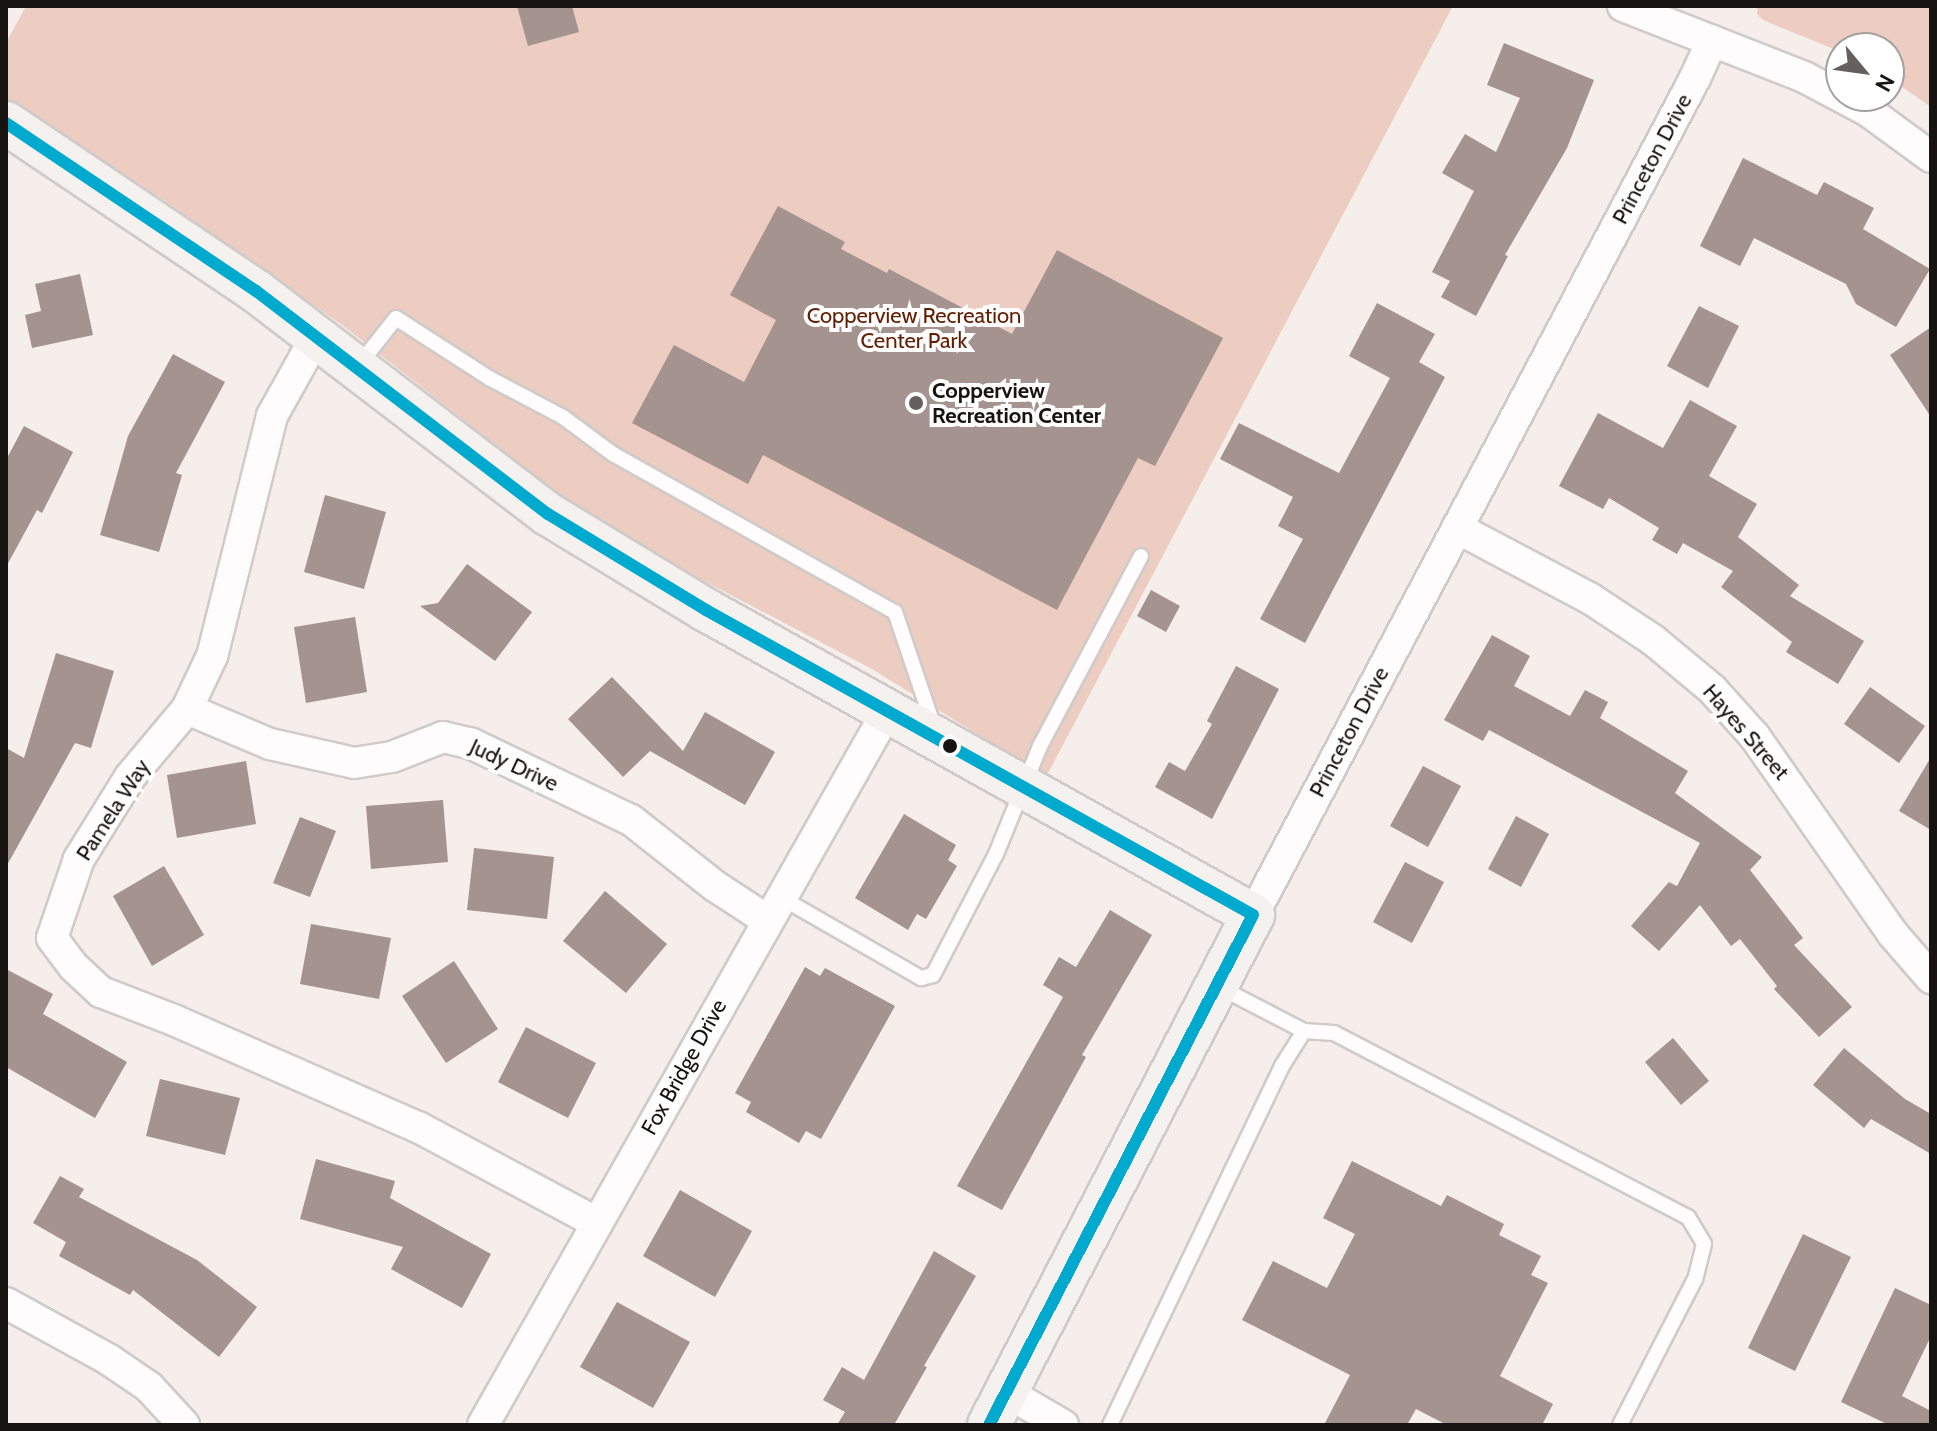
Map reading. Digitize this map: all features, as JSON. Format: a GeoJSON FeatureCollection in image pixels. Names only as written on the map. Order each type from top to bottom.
{"type":"FeatureCollection","features":[{"type":"Feature","properties":{"kind":"street"},"geometry":{"type":"LineString","coordinates":[[1623,6],[1804,77],[1868,111],[1931,157]]}},
{"type":"Feature","properties":{"kind":"street","name":"Princeton Drive"},"geometry":{"type":"LineString","coordinates":[[997,1408],[1712,41]]}},
{"type":"Feature","properties":{"kind":"street"},"geometry":{"type":"LineString","coordinates":[[6,123],[317,335],[548,514],[694,603],[1253,915]]}},
{"type":"Feature","properties":{"kind":"street","name":"Pamela Way"},"geometry":{"type":"LineString","coordinates":[[317,335],[272,416],[212,656],[187,709],[130,777],[79,859],[52,938],[74,967],[101,992],[176,1021],[420,1128],[597,1223]]}},
{"type":"Feature","properties":{"kind":"street","name":"Hayes Street"},"geometry":{"type":"LineString","coordinates":[[1457,528],[1591,599],[1653,640],[1712,689],[1763,747],[1892,933],[1931,978]]}},
{"type":"Feature","properties":{"kind":"street","name":"Judy Drive"},"geometry":{"type":"LineString","coordinates":[[187,709],[270,744],[354,763],[392,757],[443,737],[470,743],[631,820],[715,886],[774,909]]}},
{"type":"Feature","properties":{"kind":"street","name":"Fox Bridge Drive"},"geometry":{"type":"LineString","coordinates":[[483,1425],[888,710]]}},
{"type":"Feature","properties":{"kind":"street"},"geometry":{"type":"LineString","coordinates":[[6,1303],[129,1373],[149,1387],[184,1425]]}},
{"type":"Feature","properties":{"kind":"street"},"geometry":{"type":"LineString","coordinates":[[997,1408],[1063,1425]]}},
{"type":"Feature","properties":{"kind":"lane"},"geometry":{"type":"LineString","coordinates":[[358,366],[396,318],[489,378],[563,417],[613,454],[895,612],[937,736]]}},
{"type":"Feature","properties":{"kind":"lane"},"geometry":{"type":"LineString","coordinates":[[774,909],[927,979],[986,875],[1040,746],[1141,556]]}},
{"type":"Feature","properties":{"kind":"lane"},"geometry":{"type":"LineString","coordinates":[[1217,986],[1304,1031],[1334,1033],[1688,1217],[1704,1244],[1695,1279],[1620,1425]]}},
{"type":"Feature","properties":{"kind":"lane"},"geometry":{"type":"LineString","coordinates":[[1110,1425],[1282,1066],[1304,1031]]}},
{"type":"Feature","properties":{"kind":"green space","name":"Copperview Recreation Center Park"},"geometry":{"type":"Polygon","coordinates":[[[26,6],[1453,6],[1046,777],[872,669],[643,549],[569,502],[342,325],[165,201],[6,101],[6,43],[26,6]]]}},
{"type":"Feature","properties":{"kind":"green space"},"geometry":{"type":"Polygon","coordinates":[[[1758,6],[1931,6],[1931,107],[1905,89],[1905,32],[1825,32],[1825,45],[1763,20],[1757,14],[1758,6]]]}},
{"type":"Feature","properties":{"kind":"building"},"geometry":{"type":"Polygon","coordinates":[[[517,6],[572,6],[579,32],[528,46],[517,6]]]}},
{"type":"Feature","properties":{"kind":"building"},"geometry":{"type":"Polygon","coordinates":[[[1504,43],[1594,80],[1567,148],[1505,255],[1508,256],[1476,316],[1441,297],[1450,281],[1432,272],[1474,191],[1442,173],[1465,134],[1496,152],[1520,98],[1487,85],[1504,43]]]}},
{"type":"Feature","properties":{"kind":"building"},"geometry":{"type":"Polygon","coordinates":[[[1743,158],[1817,195],[1824,182],[1874,208],[1863,229],[1930,269],[1896,327],[1856,304],[1846,284],[1754,238],[1740,266],[1700,246],[1743,158]]]}},
{"type":"Feature","properties":{"kind":"building","name":"Copperview Recreation Center"},"geometry":{"type":"Polygon","coordinates":[[[778,206],[845,242],[841,249],[887,273],[889,269],[1012,334],[1057,250],[1223,338],[1155,466],[1138,458],[1057,610],[763,455],[748,484],[632,423],[674,345],[744,382],[776,320],[730,295],[778,206]]]}},
{"type":"Feature","properties":{"kind":"building"},"geometry":{"type":"Polygon","coordinates":[[[80,274],[93,335],[32,348],[25,315],[41,311],[35,284],[80,274]]]}},
{"type":"Feature","properties":{"kind":"building"},"geometry":{"type":"Polygon","coordinates":[[[1377,303],[1435,334],[1419,362],[1445,377],[1305,643],[1260,619],[1303,539],[1278,526],[1293,497],[1220,459],[1239,423],[1339,473],[1390,378],[1349,356],[1377,303]]]}},
{"type":"Feature","properties":{"kind":"building"},"geometry":{"type":"Polygon","coordinates":[[[1699,306],[1739,326],[1708,388],[1667,366],[1699,306]]]}},
{"type":"Feature","properties":{"kind":"building"},"geometry":{"type":"Polygon","coordinates":[[[1931,327],[1931,417],[1890,355],[1931,327]]]}},
{"type":"Feature","properties":{"kind":"building"},"geometry":{"type":"Polygon","coordinates":[[[173,354],[225,382],[176,473],[182,475],[159,552],[100,535],[128,436],[173,354]]]}},
{"type":"Feature","properties":{"kind":"building"},"geometry":{"type":"Polygon","coordinates":[[[1690,400],[1737,426],[1709,476],[1757,504],[1738,537],[1799,585],[1790,596],[1864,641],[1838,684],[1786,652],[1792,642],[1721,587],[1733,571],[1683,543],[1677,554],[1652,540],[1659,528],[1609,498],[1603,509],[1559,486],[1598,413],[1663,448],[1690,400]]]}},
{"type":"Feature","properties":{"kind":"building"},"geometry":{"type":"Polygon","coordinates":[[[24,426],[73,452],[42,513],[37,510],[6,567],[6,460],[24,426]]]}},
{"type":"Feature","properties":{"kind":"building"},"geometry":{"type":"Polygon","coordinates":[[[325,495],[386,512],[364,589],[304,572],[325,495]]]}},
{"type":"Feature","properties":{"kind":"building"},"geometry":{"type":"Polygon","coordinates":[[[467,564],[532,612],[495,661],[420,606],[438,603],[467,564]]]}},
{"type":"Feature","properties":{"kind":"building"},"geometry":{"type":"Polygon","coordinates":[[[1151,590],[1180,606],[1166,632],[1137,616],[1151,590]]]}},
{"type":"Feature","properties":{"kind":"building"},"geometry":{"type":"Polygon","coordinates":[[[355,617],[367,692],[306,703],[294,627],[355,617]]]}},
{"type":"Feature","properties":{"kind":"building"},"geometry":{"type":"Polygon","coordinates":[[[1492,635],[1530,656],[1514,686],[1570,716],[1585,690],[1608,702],[1600,718],[1688,771],[1675,793],[1762,857],[1750,870],[1803,938],[1794,945],[1852,1007],[1819,1037],[1774,989],[1777,986],[1740,939],[1731,946],[1700,905],[1659,951],[1631,926],[1669,882],[1677,886],[1700,843],[1489,730],[1483,741],[1444,720],[1492,635]]]}},
{"type":"Feature","properties":{"kind":"building"},"geometry":{"type":"Polygon","coordinates":[[[56,653],[114,671],[91,748],[75,743],[6,867],[6,748],[24,758],[56,653]]]}},
{"type":"Feature","properties":{"kind":"building"},"geometry":{"type":"Polygon","coordinates":[[[1236,666],[1279,689],[1212,819],[1155,787],[1169,762],[1185,771],[1212,724],[1207,721],[1236,666]]]}},
{"type":"Feature","properties":{"kind":"building"},"geometry":{"type":"Polygon","coordinates":[[[612,677],[683,751],[705,712],[775,752],[745,805],[650,751],[623,777],[568,719],[612,677]]]}},
{"type":"Feature","properties":{"kind":"building"},"geometry":{"type":"Polygon","coordinates":[[[1870,687],[1925,726],[1899,763],[1844,724],[1870,687]]]}},
{"type":"Feature","properties":{"kind":"building"},"geometry":{"type":"Polygon","coordinates":[[[1931,757],[1931,830],[1899,811],[1931,757]]]}},
{"type":"Feature","properties":{"kind":"building"},"geometry":{"type":"Polygon","coordinates":[[[246,761],[256,824],[177,838],[167,775],[246,761]]]}},
{"type":"Feature","properties":{"kind":"building"},"geometry":{"type":"Polygon","coordinates":[[[1423,766],[1461,786],[1428,847],[1390,826],[1423,766]]]}},
{"type":"Feature","properties":{"kind":"building"},"geometry":{"type":"Polygon","coordinates":[[[443,800],[448,862],[371,869],[366,806],[443,800]]]}},
{"type":"Feature","properties":{"kind":"building"},"geometry":{"type":"Polygon","coordinates":[[[904,814],[956,845],[948,860],[957,866],[926,919],[917,914],[908,930],[855,898],[904,814]]]}},
{"type":"Feature","properties":{"kind":"building"},"geometry":{"type":"Polygon","coordinates":[[[1516,816],[1549,834],[1521,887],[1488,869],[1516,816]]]}},
{"type":"Feature","properties":{"kind":"building"},"geometry":{"type":"Polygon","coordinates":[[[300,817],[336,831],[310,897],[273,883],[300,817]]]}},
{"type":"Feature","properties":{"kind":"building"},"geometry":{"type":"Polygon","coordinates":[[[474,848],[554,857],[547,919],[467,910],[474,848]]]}},
{"type":"Feature","properties":{"kind":"building"},"geometry":{"type":"Polygon","coordinates":[[[1405,862],[1444,882],[1412,943],[1373,922],[1405,862]]]}},
{"type":"Feature","properties":{"kind":"building"},"geometry":{"type":"Polygon","coordinates":[[[164,866],[204,935],[152,966],[113,896],[164,866]]]}},
{"type":"Feature","properties":{"kind":"building"},"geometry":{"type":"Polygon","coordinates":[[[605,891],[667,944],[626,993],[563,941],[605,891]]]}},
{"type":"Feature","properties":{"kind":"building"},"geometry":{"type":"Polygon","coordinates":[[[1110,910],[1152,935],[1082,1055],[1086,1057],[1002,1210],[957,1186],[1063,997],[1043,985],[1059,957],[1076,967],[1110,910]]]}},
{"type":"Feature","properties":{"kind":"building"},"geometry":{"type":"Polygon","coordinates":[[[311,924],[391,938],[379,999],[300,984],[311,924]]]}},
{"type":"Feature","properties":{"kind":"building"},"geometry":{"type":"Polygon","coordinates":[[[454,961],[498,1029],[446,1063],[402,996],[454,961]]]}},
{"type":"Feature","properties":{"kind":"building"},"geometry":{"type":"Polygon","coordinates":[[[805,967],[820,976],[825,968],[895,1006],[821,1139],[806,1131],[799,1143],[746,1112],[751,1102],[735,1093],[805,967]]]}},
{"type":"Feature","properties":{"kind":"building"},"geometry":{"type":"Polygon","coordinates":[[[6,969],[53,994],[43,1014],[127,1062],[95,1118],[6,1067],[6,969]]]}},
{"type":"Feature","properties":{"kind":"building"},"geometry":{"type":"Polygon","coordinates":[[[526,1027],[596,1063],[568,1118],[498,1082],[526,1027]]]}},
{"type":"Feature","properties":{"kind":"building"},"geometry":{"type":"Polygon","coordinates":[[[1673,1038],[1709,1081],[1681,1105],[1645,1062],[1673,1038]]]}},
{"type":"Feature","properties":{"kind":"building"},"geometry":{"type":"Polygon","coordinates":[[[1844,1048],[1905,1099],[1931,1114],[1931,1154],[1871,1119],[1864,1128],[1813,1085],[1844,1048]]]}},
{"type":"Feature","properties":{"kind":"building"},"geometry":{"type":"Polygon","coordinates":[[[160,1079],[240,1098],[225,1155],[146,1136],[160,1079]]]}},
{"type":"Feature","properties":{"kind":"building"},"geometry":{"type":"Polygon","coordinates":[[[316,1159],[395,1181],[390,1198],[491,1254],[462,1308],[391,1269],[403,1247],[300,1219],[316,1159]]]}},
{"type":"Feature","properties":{"kind":"building"},"geometry":{"type":"Polygon","coordinates":[[[1352,1161],[1441,1206],[1447,1195],[1504,1224],[1499,1235],[1541,1256],[1531,1275],[1548,1283],[1500,1376],[1553,1404],[1542,1425],[1447,1425],[1416,1409],[1407,1425],[1324,1425],[1350,1375],[1242,1320],[1273,1261],[1327,1288],[1355,1234],[1323,1218],[1352,1161]]]}},
{"type":"Feature","properties":{"kind":"building"},"geometry":{"type":"Polygon","coordinates":[[[60,1176],[84,1189],[79,1197],[197,1260],[257,1307],[219,1357],[133,1290],[130,1295],[59,1256],[66,1242],[33,1223],[60,1176]]]}},
{"type":"Feature","properties":{"kind":"building"},"geometry":{"type":"Polygon","coordinates":[[[680,1190],[752,1231],[715,1297],[643,1256],[680,1190]]]}},
{"type":"Feature","properties":{"kind":"building"},"geometry":{"type":"Polygon","coordinates":[[[1803,1234],[1851,1257],[1795,1371],[1748,1348],[1803,1234]]]}},
{"type":"Feature","properties":{"kind":"building"},"geometry":{"type":"Polygon","coordinates":[[[934,1251],[976,1276],[924,1366],[927,1367],[894,1425],[837,1425],[845,1412],[823,1400],[842,1367],[864,1380],[934,1251]]]}},
{"type":"Feature","properties":{"kind":"building"},"geometry":{"type":"Polygon","coordinates":[[[1895,1288],[1931,1305],[1931,1336],[1902,1396],[1931,1411],[1931,1425],[1889,1425],[1841,1402],[1895,1288]]]}},
{"type":"Feature","properties":{"kind":"building"},"geometry":{"type":"Polygon","coordinates":[[[617,1302],[690,1342],[653,1408],[580,1367],[617,1302]]]}},
{"type":"Feature","properties":{"kind":"transit line"},"geometry":{"type":"LineString","coordinates":[[6,123],[256,291],[548,514],[706,610],[1253,915]]}},
{"type":"Feature","properties":{"kind":"transit line"},"geometry":{"type":"LineString","coordinates":[[989,1425],[1253,915]]}},
{"type":"Feature","properties":{"kind":"place","name":"Copperview Recreation Center"},"geometry":{"type":"Point","coordinates":[916,403]}}]}
